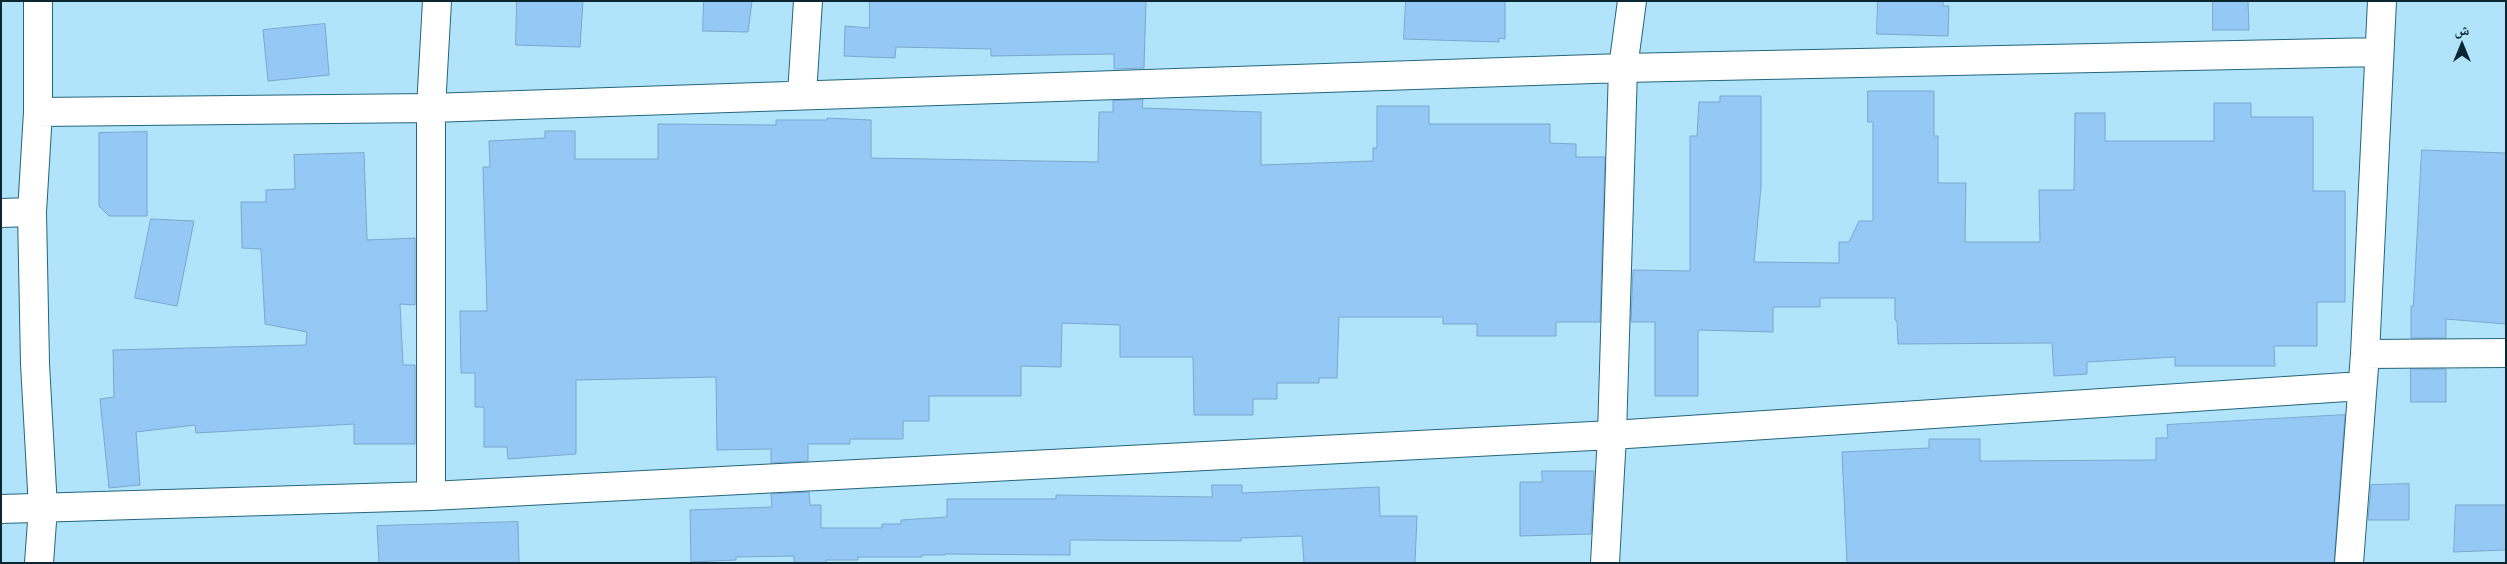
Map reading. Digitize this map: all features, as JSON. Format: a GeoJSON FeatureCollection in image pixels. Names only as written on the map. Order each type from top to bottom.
{"type":"FeatureCollection","features":[{"type":"Feature","properties":{"kind":"street"},"geometry":{"type":"LineString","coordinates":[[38,1],[38,112],[32,212],[35,364],[43,508],[39,563]]}},
{"type":"Feature","properties":{"kind":"street"},"geometry":{"type":"LineString","coordinates":[[431,496],[431,108],[437,1]]}},
{"type":"Feature","properties":{"kind":"street"},"geometry":{"type":"LineString","coordinates":[[802,94],[808,1]]}},
{"type":"Feature","properties":{"kind":"street"},"geometry":{"type":"LineString","coordinates":[[1605,563],[1612,435],[1624,68],[1632,1]]}},
{"type":"Feature","properties":{"kind":"street"},"geometry":{"type":"LineString","coordinates":[[2349,563],[2365,354],[2382,1]]}},
{"type":"Feature","properties":{"kind":"street"},"geometry":{"type":"LineString","coordinates":[[38,112],[431,108],[802,94],[1624,68],[2379,52]]}},
{"type":"Feature","properties":{"kind":"street"},"geometry":{"type":"LineString","coordinates":[[1,213],[32,212]]}},
{"type":"Feature","properties":{"kind":"street"},"geometry":{"type":"LineString","coordinates":[[2365,354],[2506,353]]}},
{"type":"Feature","properties":{"kind":"street"},"geometry":{"type":"LineString","coordinates":[[1,509],[431,496],[1612,435],[2362,386]]}},
{"type":"Feature","properties":{"kind":"building"},"geometry":{"type":"Polygon","coordinates":[[[517,1],[583,1],[580,47],[516,45],[517,1]]]}},
{"type":"Feature","properties":{"kind":"building"},"geometry":{"type":"Polygon","coordinates":[[[704,1],[752,1],[748,32],[703,31],[704,1]]]}},
{"type":"Feature","properties":{"kind":"building"},"geometry":{"type":"Polygon","coordinates":[[[870,1],[1146,1],[1144,68],[1114,69],[1114,54],[991,56],[991,49],[896,47],[895,58],[844,56],[845,26],[869,28],[870,1]]]}},
{"type":"Feature","properties":{"kind":"building"},"geometry":{"type":"Polygon","coordinates":[[[1406,1],[1505,1],[1505,39],[1499,38],[1499,42],[1404,39],[1406,1]]]}},
{"type":"Feature","properties":{"kind":"building"},"geometry":{"type":"Polygon","coordinates":[[[1878,1],[1943,1],[1943,6],[1949,6],[1948,36],[1877,34],[1878,1]]]}},
{"type":"Feature","properties":{"kind":"building"},"geometry":{"type":"Polygon","coordinates":[[[2213,1],[2248,1],[2249,30],[2213,30],[2213,1]]]}},
{"type":"Feature","properties":{"kind":"building"},"geometry":{"type":"Polygon","coordinates":[[[325,24],[329,75],[268,81],[263,30],[325,24]]]}},
{"type":"Feature","properties":{"kind":"building"},"geometry":{"type":"Polygon","coordinates":[[[1868,91],[1934,91],[1934,136],[1938,136],[1938,183],[1966,183],[1965,242],[2040,242],[2039,190],[2074,190],[2075,113],[2105,113],[2105,141],[2214,141],[2214,103],[2251,103],[2251,117],[2313,117],[2313,191],[2345,191],[2345,302],[2317,302],[2317,346],[2274,346],[2275,366],[2175,366],[2175,357],[2087,362],[2087,374],[2054,376],[2052,343],[1898,344],[1895,298],[1820,298],[1820,307],[1773,307],[1773,332],[1698,330],[1698,396],[1655,396],[1655,322],[1631,322],[1633,270],[1690,271],[1690,136],[1697,136],[1699,102],[1720,102],[1720,96],[1761,96],[1761,187],[1754,262],[1839,263],[1839,242],[1849,242],[1859,221],[1873,221],[1873,122],[1868,122],[1868,91]]]}},
{"type":"Feature","properties":{"kind":"building"},"geometry":{"type":"Polygon","coordinates":[[[1143,100],[1142,108],[1261,112],[1261,165],[1373,161],[1373,148],[1377,148],[1377,106],[1429,106],[1429,124],[1550,124],[1550,143],[1576,144],[1576,157],[1605,157],[1600,322],[1556,322],[1556,336],[1477,336],[1477,324],[1443,324],[1443,317],[1339,317],[1337,378],[1319,378],[1319,383],[1277,383],[1277,399],[1253,399],[1253,415],[1194,415],[1193,357],[1120,357],[1120,325],[1062,323],[1061,367],[1021,366],[1021,396],[929,396],[929,421],[903,421],[903,439],[850,439],[850,444],[808,444],[808,461],[771,463],[771,449],[717,450],[716,377],[576,380],[576,454],[508,459],[507,447],[484,447],[484,407],[475,407],[475,373],[461,373],[460,311],[487,311],[483,167],[490,167],[489,141],[545,138],[545,131],[575,131],[575,159],[658,159],[658,124],[776,125],[776,120],[827,120],[827,118],[871,120],[871,158],[1098,162],[1099,112],[1113,112],[1113,101],[1143,100]]]}},
{"type":"Feature","properties":{"kind":"building"},"geometry":{"type":"Polygon","coordinates":[[[147,132],[147,216],[109,216],[99,206],[99,133],[147,132]]]}},
{"type":"Feature","properties":{"kind":"building"},"geometry":{"type":"Polygon","coordinates":[[[2422,150],[2506,153],[2506,324],[2446,319],[2446,338],[2411,338],[2411,306],[2413,306],[2422,150]]]}},
{"type":"Feature","properties":{"kind":"building"},"geometry":{"type":"Polygon","coordinates":[[[364,153],[367,240],[415,238],[415,305],[400,304],[403,365],[415,365],[415,444],[354,444],[354,424],[196,433],[195,425],[136,432],[140,485],[109,488],[100,399],[114,397],[113,350],[306,345],[307,332],[265,324],[261,249],[242,248],[241,202],[266,202],[266,190],[295,189],[294,155],[364,153]]]}},
{"type":"Feature","properties":{"kind":"building"},"geometry":{"type":"Polygon","coordinates":[[[151,219],[194,221],[177,306],[135,298],[151,219]]]}},
{"type":"Feature","properties":{"kind":"building"},"geometry":{"type":"Polygon","coordinates":[[[2411,369],[2446,369],[2446,402],[2411,402],[2411,369]]]}},
{"type":"Feature","properties":{"kind":"building"},"geometry":{"type":"Polygon","coordinates":[[[2345,415],[2334,563],[1847,563],[1842,452],[1929,448],[1929,439],[1980,439],[1980,461],[2156,460],[2156,438],[2168,438],[2167,425],[2345,415]]]}},
{"type":"Feature","properties":{"kind":"building"},"geometry":{"type":"Polygon","coordinates":[[[1542,471],[1594,471],[1591,534],[1520,536],[1520,482],[1542,482],[1542,471]]]}},
{"type":"Feature","properties":{"kind":"building"},"geometry":{"type":"Polygon","coordinates":[[[2409,484],[2409,520],[2368,520],[2371,485],[2409,484]]]}},
{"type":"Feature","properties":{"kind":"building"},"geometry":{"type":"Polygon","coordinates":[[[1212,485],[1242,485],[1242,493],[1379,487],[1380,516],[1417,516],[1415,563],[1304,563],[1302,536],[1241,538],[1241,541],[1070,540],[1070,555],[945,554],[922,555],[922,557],[858,557],[858,560],[826,560],[826,563],[794,563],[794,556],[736,557],[736,560],[691,562],[690,510],[772,507],[771,494],[809,492],[810,505],[821,505],[821,528],[882,528],[882,524],[901,524],[901,520],[947,517],[947,499],[1056,499],[1056,495],[1212,497],[1212,485]]]}},
{"type":"Feature","properties":{"kind":"building"},"geometry":{"type":"Polygon","coordinates":[[[2456,505],[2506,505],[2506,550],[2454,552],[2456,505]]]}},
{"type":"Feature","properties":{"kind":"building"},"geometry":{"type":"Polygon","coordinates":[[[518,522],[519,563],[379,563],[377,526],[518,522]]]}}]}
